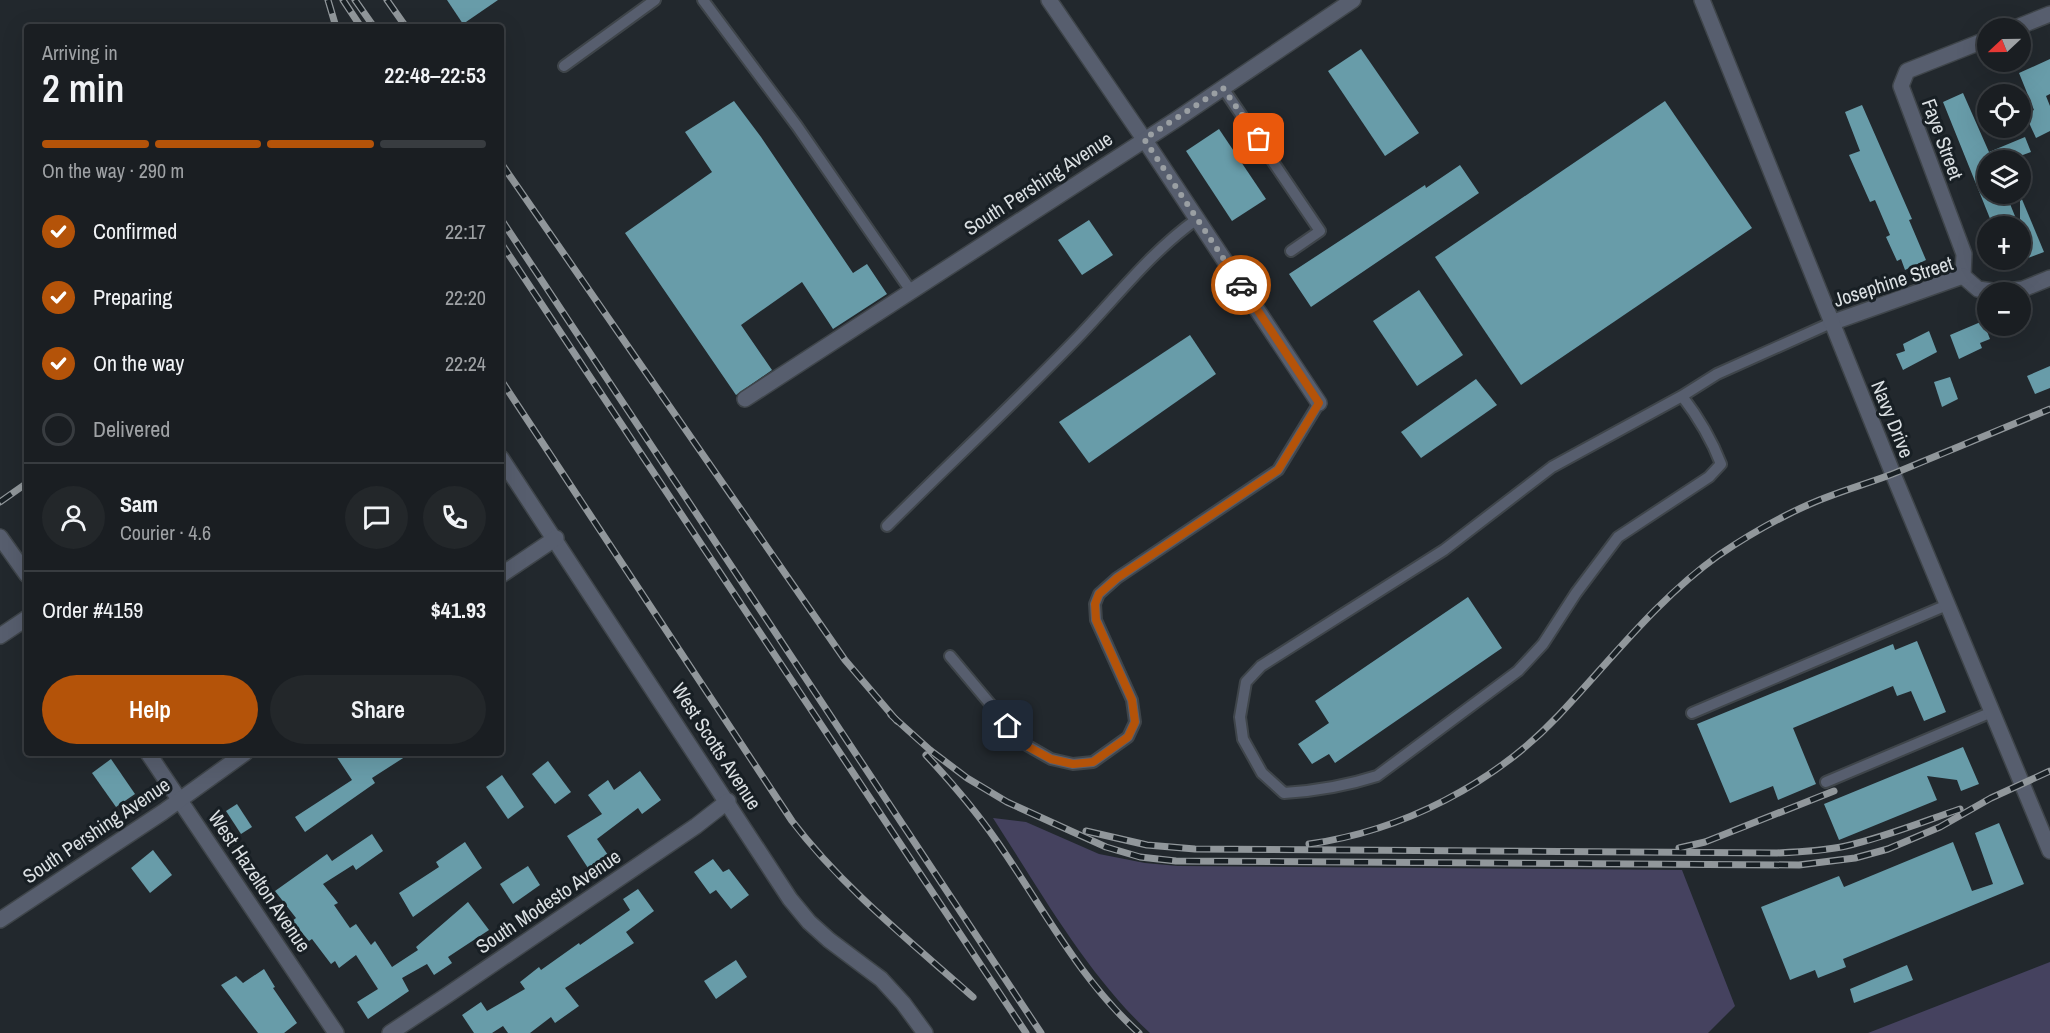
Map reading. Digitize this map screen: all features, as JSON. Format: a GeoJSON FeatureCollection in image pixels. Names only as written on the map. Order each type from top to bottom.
{"type":"FeatureCollection","features":[{"type":"Feature","properties":{"kind":"street"},"geometry":{"type":"LineString","coordinates":[[1049,0],[1319,403]]}},
{"type":"Feature","properties":{"kind":"street","name":"South Pershing Avenue"},"geometry":{"type":"LineString","coordinates":[[745,399],[1223,88],[1353,0]]}},
{"type":"Feature","properties":{"kind":"street","name":"Navy Drive"},"geometry":{"type":"LineString","coordinates":[[1702,0],[1831,323],[2050,851]]}},
{"type":"Feature","properties":{"kind":"street"},"geometry":{"type":"LineString","coordinates":[[2031,22],[2050,15]]}},
{"type":"Feature","properties":{"kind":"street","name":"Faye Street"},"geometry":{"type":"LineString","coordinates":[[1963,276],[1964,254],[1901,86],[1907,71],[1977,43]]}},
{"type":"Feature","properties":{"kind":"street","name":"Josephine Street"},"geometry":{"type":"LineString","coordinates":[[1831,323],[1963,276],[1977,288]]}},
{"type":"Feature","properties":{"kind":"street","name":"Josephine Street"},"geometry":{"type":"LineString","coordinates":[[2031,286],[2050,278]]}},
{"type":"Feature","properties":{"kind":"street","name":"West Scotts Avenue"},"geometry":{"type":"LineString","coordinates":[[504,462],[790,898],[809,922],[829,940],[881,979],[903,1003],[925,1033]]}},
{"type":"Feature","properties":{"kind":"street"},"geometry":{"type":"LineString","coordinates":[[0,537],[24,572]]}},
{"type":"Feature","properties":{"kind":"street"},"geometry":{"type":"LineString","coordinates":[[504,573],[555,538]]}},
{"type":"Feature","properties":{"kind":"street"},"geometry":{"type":"LineString","coordinates":[[0,636],[24,620]]}},
{"type":"Feature","properties":{"kind":"street","name":"West Hazelton Avenue"},"geometry":{"type":"LineString","coordinates":[[150,756],[336,1033]]}},
{"type":"Feature","properties":{"kind":"street","name":"South Pershing Avenue"},"geometry":{"type":"LineString","coordinates":[[0,920],[180,800],[241,756]]}},
{"type":"Feature","properties":{"kind":"street","name":"South Modesto Avenue"},"geometry":{"type":"LineString","coordinates":[[390,1033],[696,826],[728,801]]}},
{"type":"Feature","properties":{"kind":"lane"},"geometry":{"type":"LineString","coordinates":[[564,66],[656,0]]}},
{"type":"Feature","properties":{"kind":"lane"},"geometry":{"type":"LineString","coordinates":[[703,0],[796,126],[910,291]]}},
{"type":"Feature","properties":{"kind":"lane"},"geometry":{"type":"LineString","coordinates":[[1223,88],[1320,231],[1291,251]]}},
{"type":"Feature","properties":{"kind":"lane"},"geometry":{"type":"LineString","coordinates":[[887,526],[1081,334],[1144,264],[1180,231],[1197,219]]}},
{"type":"Feature","properties":{"kind":"lane"},"geometry":{"type":"LineString","coordinates":[[1682,396],[1712,440],[1721,464],[1709,477],[1618,537],[1576,592],[1543,644],[1518,671],[1377,776],[1353,784],[1315,791],[1284,793],[1262,773],[1243,739],[1240,717],[1246,682],[1261,666],[1444,550],[1552,467],[1682,396],[1717,374],[1831,323]]}},
{"type":"Feature","properties":{"kind":"lane"},"geometry":{"type":"LineString","coordinates":[[950,656],[1023,744],[1051,759],[1073,764],[1093,762],[1128,737],[1135,722],[1132,700],[1096,620],[1095,604],[1099,594],[1117,578],[1278,470],[1319,403]]}},
{"type":"Feature","properties":{"kind":"lane"},"geometry":{"type":"LineString","coordinates":[[1692,713],[1947,605]]}},
{"type":"Feature","properties":{"kind":"lane"},"geometry":{"type":"LineString","coordinates":[[1826,782],[1992,712]]}},
{"type":"Feature","properties":{"kind":"shaded area"},"geometry":{"type":"Polygon","coordinates":[[[993,818],[1026,822],[1099,854],[1145,863],[1178,866],[1682,870],[1735,1006],[1708,1033],[1150,1033],[1127,1010],[1085,959],[993,818]]]}},
{"type":"Feature","properties":{"kind":"shaded area"},"geometry":{"type":"Polygon","coordinates":[[[2050,962],[2050,1033],[1868,1033],[2050,962]]]}},
{"type":"Feature","properties":{"kind":"building"},"geometry":{"type":"Polygon","coordinates":[[[447,0],[498,0],[463,24],[447,0]]]}},
{"type":"Feature","properties":{"kind":"building"},"geometry":{"type":"Polygon","coordinates":[[[1361,49],[1419,133],[1385,156],[1328,71],[1361,49]]]}},
{"type":"Feature","properties":{"kind":"building"},"geometry":{"type":"Polygon","coordinates":[[[2050,59],[2050,94],[2046,96],[2050,106],[2050,131],[2036,138],[2031,127],[2031,111],[2034,110],[2031,103],[2031,84],[2023,84],[2019,73],[2031,72],[2031,68],[2050,59]]]}},
{"type":"Feature","properties":{"kind":"building"},"geometry":{"type":"Polygon","coordinates":[[[1963,93],[1977,125],[1977,138],[1983,138],[1988,150],[1977,150],[1977,186],[1943,102],[1963,93]]]}},
{"type":"Feature","properties":{"kind":"building"},"geometry":{"type":"Polygon","coordinates":[[[734,101],[853,273],[867,264],[887,294],[833,329],[802,282],[741,325],[772,370],[736,395],[625,233],[712,172],[685,132],[734,101]]]}},
{"type":"Feature","properties":{"kind":"building"},"geometry":{"type":"Polygon","coordinates":[[[1665,101],[1752,228],[1521,385],[1435,257],[1665,101]]]}},
{"type":"Feature","properties":{"kind":"building"},"geometry":{"type":"Polygon","coordinates":[[[1862,105],[1912,219],[1909,220],[1926,260],[1905,270],[1901,259],[1897,261],[1886,237],[1890,235],[1875,200],[1870,202],[1849,155],[1860,151],[1845,112],[1862,105]]]}},
{"type":"Feature","properties":{"kind":"building"},"geometry":{"type":"Polygon","coordinates":[[[1219,129],[1266,199],[1232,221],[1186,151],[1219,129]]]}},
{"type":"Feature","properties":{"kind":"building"},"geometry":{"type":"Polygon","coordinates":[[[2023,138],[2025,138],[2030,150],[1994,150],[2023,138]]]}},
{"type":"Feature","properties":{"kind":"building"},"geometry":{"type":"Polygon","coordinates":[[[1460,165],[1479,193],[1311,307],[1289,274],[1425,185],[1426,188],[1460,165]]]}},
{"type":"Feature","properties":{"kind":"building"},"geometry":{"type":"Polygon","coordinates":[[[1984,204],[2010,204],[2015,216],[1989,216],[1984,204]]]}},
{"type":"Feature","properties":{"kind":"building"},"geometry":{"type":"Polygon","coordinates":[[[2020,204],[2024,204],[2029,216],[2020,216],[2020,204]]]}},
{"type":"Feature","properties":{"kind":"building"},"geometry":{"type":"Polygon","coordinates":[[[1089,220],[1113,255],[1082,275],[1058,240],[1089,220]]]}},
{"type":"Feature","properties":{"kind":"building"},"geometry":{"type":"Polygon","coordinates":[[[2031,221],[2044,252],[2031,257],[2031,221]]]}},
{"type":"Feature","properties":{"kind":"building"},"geometry":{"type":"Polygon","coordinates":[[[1419,290],[1463,355],[1417,386],[1373,321],[1419,290]]]}},
{"type":"Feature","properties":{"kind":"building"},"geometry":{"type":"Polygon","coordinates":[[[1977,324],[1977,336],[1989,336],[1990,339],[1980,343],[1982,348],[1959,359],[1950,335],[1977,324]]]}},
{"type":"Feature","properties":{"kind":"building"},"geometry":{"type":"Polygon","coordinates":[[[1929,331],[1937,352],[1903,370],[1896,354],[1905,351],[1903,344],[1929,331]]]}},
{"type":"Feature","properties":{"kind":"building"},"geometry":{"type":"Polygon","coordinates":[[[1190,335],[1216,374],[1089,463],[1059,422],[1190,335]]]}},
{"type":"Feature","properties":{"kind":"building"},"geometry":{"type":"Polygon","coordinates":[[[2050,366],[2050,388],[2035,394],[2027,376],[2050,366]]]}},
{"type":"Feature","properties":{"kind":"building"},"geometry":{"type":"Polygon","coordinates":[[[1950,377],[1958,399],[1942,407],[1934,382],[1950,377]]]}},
{"type":"Feature","properties":{"kind":"building"},"geometry":{"type":"Polygon","coordinates":[[[1476,379],[1497,405],[1421,458],[1401,432],[1476,379]]]}},
{"type":"Feature","properties":{"kind":"building"},"geometry":{"type":"Polygon","coordinates":[[[1468,597],[1502,648],[1335,763],[1329,754],[1312,764],[1298,744],[1329,723],[1315,701],[1468,597]]]}},
{"type":"Feature","properties":{"kind":"building"},"geometry":{"type":"Polygon","coordinates":[[[1917,641],[1946,712],[1924,721],[1911,691],[1897,696],[1893,686],[1793,728],[1816,784],[1778,800],[1773,786],[1730,803],[1697,724],[1893,644],[1895,650],[1917,641]]]}},
{"type":"Feature","properties":{"kind":"building"},"geometry":{"type":"Polygon","coordinates":[[[1963,747],[1979,784],[1961,791],[1957,780],[1927,776],[1937,800],[1839,840],[1824,804],[1963,747]]]}},
{"type":"Feature","properties":{"kind":"building"},"geometry":{"type":"Polygon","coordinates":[[[336,756],[406,756],[372,778],[375,783],[305,832],[295,817],[352,780],[336,756]]]}},
{"type":"Feature","properties":{"kind":"building"},"geometry":{"type":"Polygon","coordinates":[[[111,759],[135,794],[116,807],[92,773],[111,759]]]}},
{"type":"Feature","properties":{"kind":"building"},"geometry":{"type":"Polygon","coordinates":[[[548,761],[571,792],[555,804],[532,774],[548,761]]]}},
{"type":"Feature","properties":{"kind":"building"},"geometry":{"type":"Polygon","coordinates":[[[640,771],[661,800],[642,814],[638,808],[597,839],[608,855],[588,868],[567,836],[602,814],[588,795],[608,780],[614,790],[640,771]]]}},
{"type":"Feature","properties":{"kind":"building"},"geometry":{"type":"Polygon","coordinates":[[[502,775],[524,807],[508,819],[486,787],[502,775]]]}},
{"type":"Feature","properties":{"kind":"building"},"geometry":{"type":"Polygon","coordinates":[[[237,804],[252,827],[241,834],[226,811],[237,804]]]}},
{"type":"Feature","properties":{"kind":"building"},"geometry":{"type":"Polygon","coordinates":[[[1999,823],[2024,884],[1843,959],[1846,967],[1818,978],[1815,970],[1790,980],[1761,907],[1839,876],[1844,887],[1953,842],[1972,891],[1993,884],[1975,833],[1999,823]]]}},
{"type":"Feature","properties":{"kind":"building"},"geometry":{"type":"Polygon","coordinates":[[[372,834],[383,851],[356,870],[353,865],[323,884],[338,903],[334,905],[350,928],[356,924],[371,945],[375,941],[392,967],[418,950],[416,947],[468,902],[489,930],[448,957],[452,963],[434,975],[427,964],[402,978],[409,991],[368,1019],[357,1002],[378,989],[356,955],[339,968],[335,961],[331,964],[312,939],[309,941],[292,921],[296,918],[275,891],[327,854],[332,861],[372,834]]]}},
{"type":"Feature","properties":{"kind":"building"},"geometry":{"type":"Polygon","coordinates":[[[465,842],[482,868],[413,917],[399,893],[439,867],[436,862],[465,842]]]}},
{"type":"Feature","properties":{"kind":"building"},"geometry":{"type":"Polygon","coordinates":[[[153,850],[172,875],[150,893],[131,868],[153,850]]]}},
{"type":"Feature","properties":{"kind":"building"},"geometry":{"type":"Polygon","coordinates":[[[713,859],[723,872],[729,869],[749,895],[731,909],[716,890],[710,894],[694,872],[713,859]]]}},
{"type":"Feature","properties":{"kind":"building"},"geometry":{"type":"Polygon","coordinates":[[[528,866],[540,885],[513,904],[500,884],[528,866]]]}},
{"type":"Feature","properties":{"kind":"building"},"geometry":{"type":"Polygon","coordinates":[[[638,889],[654,911],[626,932],[634,943],[565,988],[579,1006],[555,1023],[551,1017],[530,1033],[508,1033],[503,1026],[492,1033],[474,1033],[462,1015],[481,1002],[487,1011],[525,989],[520,982],[539,967],[541,970],[630,910],[623,899],[638,889]]]}},
{"type":"Feature","properties":{"kind":"building"},"geometry":{"type":"Polygon","coordinates":[[[736,960],[747,977],[716,999],[704,981],[736,960]]]}},
{"type":"Feature","properties":{"kind":"building"},"geometry":{"type":"Polygon","coordinates":[[[1907,965],[1913,980],[1854,1003],[1850,989],[1907,965]]]}},
{"type":"Feature","properties":{"kind":"building"},"geometry":{"type":"Polygon","coordinates":[[[264,969],[275,987],[273,988],[297,1023],[284,1033],[258,1033],[221,985],[236,976],[243,983],[264,969]]]}},
{"type":"Feature","properties":{"kind":"railway"},"geometry":{"type":"LineString","coordinates":[[328,0],[335,24]]}},
{"type":"Feature","properties":{"kind":"railway"},"geometry":{"type":"LineString","coordinates":[[343,0],[359,24]]}},
{"type":"Feature","properties":{"kind":"railway"},"geometry":{"type":"LineString","coordinates":[[355,0],[372,24]]}},
{"type":"Feature","properties":{"kind":"railway"},"geometry":{"type":"LineString","coordinates":[[387,0],[404,24]]}},
{"type":"Feature","properties":{"kind":"railway"},"geometry":{"type":"LineString","coordinates":[[504,167],[845,660],[897,721]]}},
{"type":"Feature","properties":{"kind":"railway"},"geometry":{"type":"LineString","coordinates":[[504,224],[1041,1033]]}},
{"type":"Feature","properties":{"kind":"railway"},"geometry":{"type":"LineString","coordinates":[[504,248],[1026,1033]]}},
{"type":"Feature","properties":{"kind":"railway"},"geometry":{"type":"LineString","coordinates":[[504,385],[792,821],[812,846],[855,891],[973,997]]}},
{"type":"Feature","properties":{"kind":"railway"},"geometry":{"type":"LineString","coordinates":[[1309,844],[1344,838],[1412,816],[1476,783],[1533,740],[1559,715],[1635,631],[1675,591],[1719,555],[1752,534],[1820,500],[1895,473],[2050,409]]}},
{"type":"Feature","properties":{"kind":"railway"},"geometry":{"type":"LineString","coordinates":[[0,502],[24,485]]}},
{"type":"Feature","properties":{"kind":"railway"},"geometry":{"type":"LineString","coordinates":[[891,715],[930,750],[967,778],[1007,802],[1106,847],[1140,857],[1176,861],[1799,865],[1855,858],[1888,849],[1940,827],[1991,798],[2050,771]]}},
{"type":"Feature","properties":{"kind":"railway"},"geometry":{"type":"LineString","coordinates":[[926,755],[963,796],[988,829],[1080,966],[1118,1012],[1139,1033]]}},
{"type":"Feature","properties":{"kind":"railway"},"geometry":{"type":"LineString","coordinates":[[1679,848],[1705,842],[1834,791]]}},
{"type":"Feature","properties":{"kind":"railway"},"geometry":{"type":"LineString","coordinates":[[1086,831],[1147,845],[1195,849],[1777,853],[1846,846],[1889,834],[1960,809]]}},
{"type":"Feature","properties":{"kind":"way so far"},"geometry":{"type":"LineString","coordinates":[[1241,285],[1144,139],[1223,88],[1259,139]]}},
{"type":"Feature","properties":{"kind":"route"},"geometry":{"type":"LineString","coordinates":[[1008,726],[1023,744],[1051,759],[1073,764],[1093,762],[1128,737],[1135,722],[1132,700],[1096,620],[1095,604],[1099,594],[1117,578],[1278,470],[1319,403],[1241,285]]}}]}
